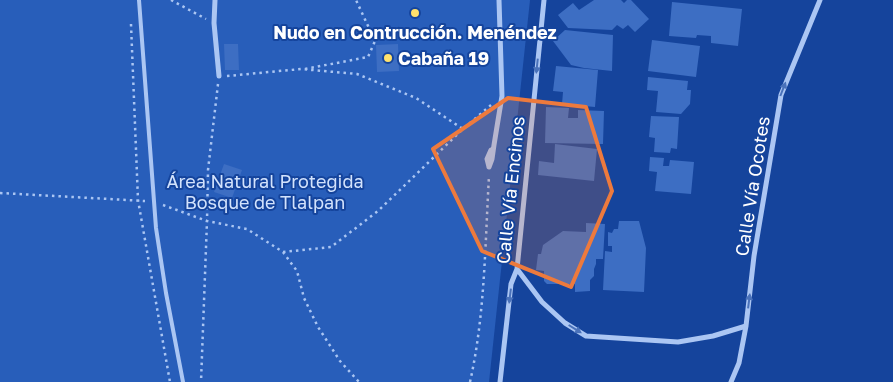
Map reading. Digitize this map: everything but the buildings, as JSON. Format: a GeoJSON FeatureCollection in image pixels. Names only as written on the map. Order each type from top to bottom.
{"type":"FeatureCollection","features":[{"type":"Feature","properties":{"kind":"street"},"geometry":{"type":"LineString","coordinates":[[215,0],[214,23],[219,76]]}},
{"type":"Feature","properties":{"kind":"street"},"geometry":{"type":"LineString","coordinates":[[489,167],[492,160],[502,96],[500,0]]}},
{"type":"Feature","properties":{"kind":"street","name":"Calle Vía Encinos"},"geometry":{"type":"LineString","coordinates":[[500,382],[511,284],[517,269],[544,0]]}},
{"type":"Feature","properties":{"kind":"street","name":"Calle Vía Ocotes"},"geometry":{"type":"LineString","coordinates":[[731,382],[739,363],[746,326],[754,256],[780,95],[820,0]]}},
{"type":"Feature","properties":{"kind":"street"},"geometry":{"type":"LineString","coordinates":[[517,269],[542,302],[565,323],[586,336],[678,342],[713,336],[746,326]]}},
{"type":"Feature","properties":{"kind":"lane"},"geometry":{"type":"LineString","coordinates":[[140,0],[156,228],[183,382]]}},
{"type":"Feature","properties":{"kind":"path"},"geometry":{"type":"LineString","coordinates":[[171,0],[214,23]]}},
{"type":"Feature","properties":{"kind":"path"},"geometry":{"type":"LineString","coordinates":[[201,382],[208,170],[219,76],[301,69],[368,57],[375,41],[356,0]]}},
{"type":"Feature","properties":{"kind":"path"},"geometry":{"type":"LineString","coordinates":[[301,69],[357,74],[416,98],[463,129]]}},
{"type":"Feature","properties":{"kind":"path"},"geometry":{"type":"LineString","coordinates":[[283,252],[331,247],[378,211],[463,129],[502,96]]}},
{"type":"Feature","properties":{"kind":"path"},"geometry":{"type":"LineString","coordinates":[[470,382],[476,353],[482,288],[489,167]]}},
{"type":"Feature","properties":{"kind":"path"},"geometry":{"type":"LineString","coordinates":[[0,193],[154,202],[207,220],[247,229],[283,252],[297,271],[304,298],[318,326],[340,361],[358,382]]}},
{"type":"Feature","properties":{"kind":"highlighted area"},"geometry":{"type":"Polygon","coordinates":[[[508,98],[586,107],[612,191],[571,287],[482,251],[433,149],[508,98]]]}},
{"type":"Feature","properties":{"kind":"green space","name":"Área Natural Protegida Bosque de Tlalpan"},"geometry":{"type":"Polygon","coordinates":[[[0,0],[530,0],[489,382],[0,382],[0,0]]]}},
{"type":"Feature","properties":{"kind":"place","name":"Nudo en Contrucción. Menéndez"},"geometry":{"type":"Point","coordinates":[415,13]}},
{"type":"Feature","properties":{"kind":"place","name":"Cabaña 19"},"geometry":{"type":"Point","coordinates":[388,58]}}]}
